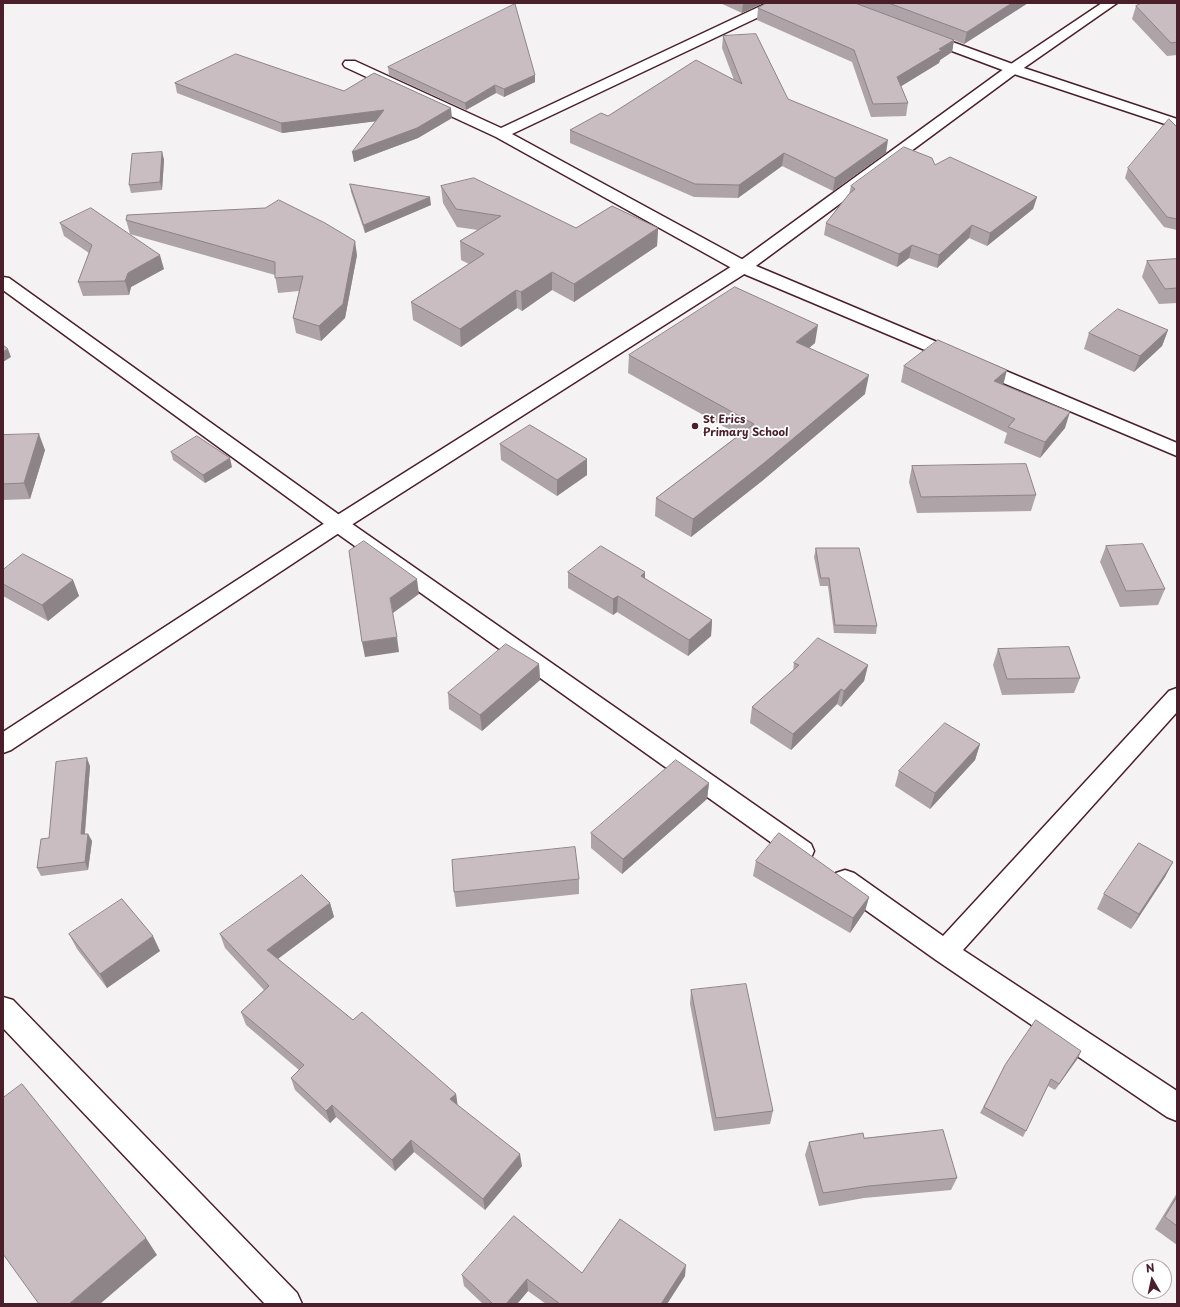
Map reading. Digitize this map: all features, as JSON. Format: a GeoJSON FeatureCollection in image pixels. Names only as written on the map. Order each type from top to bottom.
{"type":"FeatureCollection","features":[{"type":"Feature","properties":{"kind":"street"},"geometry":{"type":"LineString","coordinates":[[501,134],[777,3]]}},
{"type":"Feature","properties":{"kind":"street"},"geometry":{"type":"LineString","coordinates":[[3,744],[338,524],[744,267],[1014,69],[1112,3]]}},
{"type":"Feature","properties":{"kind":"street"},"geometry":{"type":"LineString","coordinates":[[911,30],[1014,69],[1177,124]]}},
{"type":"Feature","properties":{"kind":"street"},"geometry":{"type":"LineString","coordinates":[[350,64],[501,134],[744,267],[1177,450]]}},
{"type":"Feature","properties":{"kind":"street"},"geometry":{"type":"LineString","coordinates":[[3,282],[338,524],[945,952],[1177,1107]]}},
{"type":"Feature","properties":{"kind":"street"},"geometry":{"type":"LineString","coordinates":[[945,952],[1177,697]]}},
{"type":"Feature","properties":{"kind":"street"},"geometry":{"type":"LineString","coordinates":[[3,1009],[286,1304]]}},
{"type":"Feature","properties":{"kind":"building"},"geometry":{"type":"Polygon","coordinates":[[[767,3],[855,3],[954,40],[939,49],[942,50],[897,77],[908,103],[873,104],[854,50],[758,8],[767,3]]]}},
{"type":"Feature","properties":{"kind":"building"},"geometry":{"type":"Polygon","coordinates":[[[889,3],[1012,3],[967,32],[889,3]]]}},
{"type":"Feature","properties":{"kind":"building"},"geometry":{"type":"Polygon","coordinates":[[[1142,3],[1177,3],[1177,42],[1171,43],[1136,6],[1142,3]]]}},
{"type":"Feature","properties":{"kind":"building"},"geometry":{"type":"Polygon","coordinates":[[[515,4],[535,75],[504,89],[495,85],[465,103],[388,67],[515,4]]]}},
{"type":"Feature","properties":{"kind":"building"},"geometry":{"type":"Polygon","coordinates":[[[756,34],[788,99],[888,140],[835,178],[784,153],[739,185],[695,184],[570,130],[601,113],[608,116],[696,60],[742,84],[723,36],[756,34]]]}},
{"type":"Feature","properties":{"kind":"building"},"geometry":{"type":"Polygon","coordinates":[[[236,54],[344,91],[374,73],[451,108],[417,128],[352,152],[384,110],[281,123],[175,83],[236,54]]]}},
{"type":"Feature","properties":{"kind":"building"},"geometry":{"type":"Polygon","coordinates":[[[1169,119],[1177,127],[1177,219],[1167,217],[1128,168],[1169,119]]]}},
{"type":"Feature","properties":{"kind":"building"},"geometry":{"type":"Polygon","coordinates":[[[904,147],[932,158],[935,165],[950,157],[1037,197],[990,233],[972,225],[939,255],[912,245],[899,254],[826,223],[849,194],[855,189],[851,186],[904,147]]]}},
{"type":"Feature","properties":{"kind":"building"},"geometry":{"type":"Polygon","coordinates":[[[162,152],[160,182],[129,185],[132,154],[162,152]]]}},
{"type":"Feature","properties":{"kind":"building"},"geometry":{"type":"Polygon","coordinates":[[[474,178],[576,228],[612,206],[658,228],[574,284],[552,272],[521,292],[516,290],[460,329],[411,302],[484,254],[460,241],[501,216],[456,209],[441,186],[474,178]]]}},
{"type":"Feature","properties":{"kind":"building"},"geometry":{"type":"Polygon","coordinates":[[[350,184],[430,197],[364,225],[350,184]]]}},
{"type":"Feature","properties":{"kind":"building"},"geometry":{"type":"Polygon","coordinates":[[[279,200],[325,223],[355,241],[343,304],[319,326],[293,318],[303,276],[275,278],[275,262],[126,220],[127,215],[265,208],[279,200]]]}},
{"type":"Feature","properties":{"kind":"building"},"geometry":{"type":"Polygon","coordinates":[[[91,208],[160,255],[128,273],[125,281],[78,282],[92,245],[60,223],[91,208]]]}},
{"type":"Feature","properties":{"kind":"building"},"geometry":{"type":"Polygon","coordinates":[[[1177,259],[1177,288],[1165,289],[1147,261],[1177,259]]]}},
{"type":"Feature","properties":{"kind":"building"},"geometry":{"type":"Polygon","coordinates":[[[735,287],[818,325],[796,342],[869,375],[764,463],[693,519],[656,498],[754,424],[629,355],[735,287]]]}},
{"type":"Feature","properties":{"kind":"building"},"geometry":{"type":"Polygon","coordinates":[[[1118,309],[1168,330],[1140,356],[1089,333],[1118,309]]]}},
{"type":"Feature","properties":{"kind":"building"},"geometry":{"type":"Polygon","coordinates":[[[938,340],[1007,370],[994,381],[1070,412],[1045,442],[1008,427],[1015,419],[904,366],[938,340]]]}},
{"type":"Feature","properties":{"kind":"building"},"geometry":{"type":"Polygon","coordinates":[[[3,345],[8,349],[3,352],[3,345]]]}},
{"type":"Feature","properties":{"kind":"building"},"geometry":{"type":"Polygon","coordinates":[[[530,425],[587,459],[557,480],[500,444],[530,425]]]}},
{"type":"Feature","properties":{"kind":"building"},"geometry":{"type":"Polygon","coordinates":[[[39,434],[24,483],[3,484],[3,435],[39,434]]]}},
{"type":"Feature","properties":{"kind":"building"},"geometry":{"type":"Polygon","coordinates":[[[197,436],[230,458],[203,475],[171,452],[197,436]]]}},
{"type":"Feature","properties":{"kind":"building"},"geometry":{"type":"Polygon","coordinates":[[[1026,464],[1036,495],[921,497],[912,466],[1026,464]]]}},
{"type":"Feature","properties":{"kind":"building"},"geometry":{"type":"Polygon","coordinates":[[[364,541],[417,579],[390,598],[397,637],[362,642],[349,551],[364,541]]]}},
{"type":"Feature","properties":{"kind":"building"},"geometry":{"type":"Polygon","coordinates":[[[1143,544],[1165,589],[1126,591],[1106,546],[1143,544]]]}},
{"type":"Feature","properties":{"kind":"building"},"geometry":{"type":"Polygon","coordinates":[[[601,546],[645,572],[641,576],[712,620],[689,640],[618,596],[613,599],[568,572],[601,546]]]}},
{"type":"Feature","properties":{"kind":"building"},"geometry":{"type":"Polygon","coordinates":[[[816,548],[859,548],[877,626],[835,625],[829,578],[821,578],[816,548]]]}},
{"type":"Feature","properties":{"kind":"building"},"geometry":{"type":"Polygon","coordinates":[[[23,554],[73,580],[42,605],[3,584],[3,570],[23,554]]]}},
{"type":"Feature","properties":{"kind":"building"},"geometry":{"type":"Polygon","coordinates":[[[818,638],[868,665],[844,691],[841,689],[793,734],[752,707],[799,665],[794,663],[818,638]]]}},
{"type":"Feature","properties":{"kind":"building"},"geometry":{"type":"Polygon","coordinates":[[[506,644],[539,664],[480,715],[448,693],[506,644]]]}},
{"type":"Feature","properties":{"kind":"building"},"geometry":{"type":"Polygon","coordinates":[[[1069,647],[1080,678],[1007,679],[998,649],[1069,647]]]}},
{"type":"Feature","properties":{"kind":"building"},"geometry":{"type":"Polygon","coordinates":[[[945,723],[980,744],[935,793],[899,771],[945,723]]]}},
{"type":"Feature","properties":{"kind":"building"},"geometry":{"type":"Polygon","coordinates":[[[87,758],[81,834],[88,834],[85,862],[37,868],[41,839],[49,838],[56,762],[87,758]]]}},
{"type":"Feature","properties":{"kind":"building"},"geometry":{"type":"Polygon","coordinates":[[[676,760],[709,783],[623,859],[591,833],[676,760]]]}},
{"type":"Feature","properties":{"kind":"building"},"geometry":{"type":"Polygon","coordinates":[[[779,833],[869,897],[853,918],[756,861],[779,833]]]}},
{"type":"Feature","properties":{"kind":"building"},"geometry":{"type":"Polygon","coordinates":[[[1139,843],[1173,862],[1139,914],[1104,894],[1139,843]]]}},
{"type":"Feature","properties":{"kind":"building"},"geometry":{"type":"Polygon","coordinates":[[[575,847],[579,879],[454,892],[452,860],[575,847]]]}},
{"type":"Feature","properties":{"kind":"building"},"geometry":{"type":"Polygon","coordinates":[[[302,875],[330,903],[267,950],[353,1020],[362,1012],[456,1094],[450,1099],[520,1154],[483,1199],[411,1140],[392,1160],[332,1105],[326,1111],[291,1078],[304,1065],[241,1012],[269,986],[220,934],[302,875]]]}},
{"type":"Feature","properties":{"kind":"building"},"geometry":{"type":"Polygon","coordinates":[[[122,899],[153,936],[100,974],[69,934],[122,899]]]}},
{"type":"Feature","properties":{"kind":"building"},"geometry":{"type":"Polygon","coordinates":[[[746,984],[773,1111],[716,1118],[691,990],[746,984]]]}},
{"type":"Feature","properties":{"kind":"building"},"geometry":{"type":"Polygon","coordinates":[[[1036,1020],[1081,1051],[1059,1084],[1051,1079],[1026,1131],[984,1107],[1005,1065],[1036,1020]]]}},
{"type":"Feature","properties":{"kind":"building"},"geometry":{"type":"Polygon","coordinates":[[[22,1084],[146,1238],[69,1304],[39,1304],[3,1254],[3,1098],[22,1084]]]}},
{"type":"Feature","properties":{"kind":"building"},"geometry":{"type":"Polygon","coordinates":[[[943,1130],[957,1178],[869,1186],[823,1193],[809,1142],[863,1133],[864,1138],[943,1130]]]}},
{"type":"Feature","properties":{"kind":"building"},"geometry":{"type":"Polygon","coordinates":[[[1177,1197],[1177,1226],[1165,1217],[1177,1197]]]}},
{"type":"Feature","properties":{"kind":"building"},"geometry":{"type":"Polygon","coordinates":[[[514,1216],[582,1273],[620,1219],[686,1265],[661,1304],[560,1304],[527,1279],[506,1304],[493,1304],[462,1275],[514,1216]]]}},
{"type":"Feature","properties":{"kind":"place","name":"St Erics Primary School"},"geometry":{"type":"Point","coordinates":[695,426]}}]}
